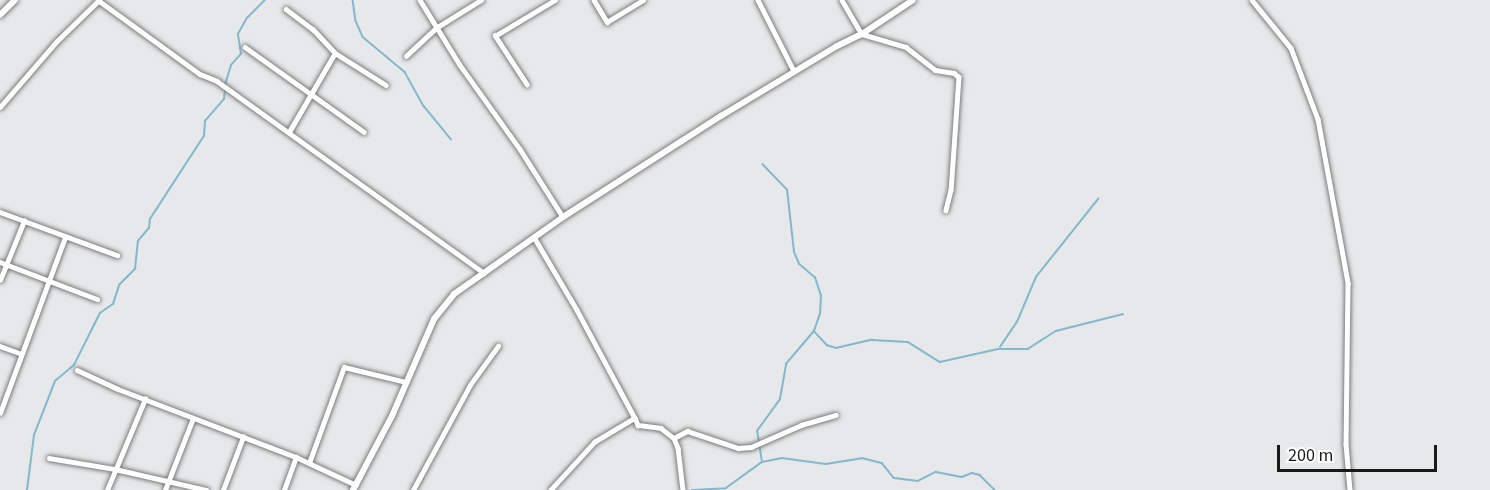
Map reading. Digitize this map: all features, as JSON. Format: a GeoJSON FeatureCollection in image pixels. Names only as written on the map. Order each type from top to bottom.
{"type":"FeatureCollection","features":[{"type":"Feature","properties":{"kind":"street"},"geometry":{"type":"LineString","coordinates":[[0,15],[15,0]]}},
{"type":"Feature","properties":{"kind":"street"},"geometry":{"type":"LineString","coordinates":[[0,107],[57,41],[99,0],[200,74],[217,81],[289,132],[484,273]]}},
{"type":"Feature","properties":{"kind":"street"},"geometry":{"type":"LineString","coordinates":[[420,0],[436,28],[520,148],[563,218]]}},
{"type":"Feature","properties":{"kind":"street"},"geometry":{"type":"LineString","coordinates":[[406,56],[436,28],[481,0]]}},
{"type":"Feature","properties":{"kind":"street"},"geometry":{"type":"LineString","coordinates":[[527,85],[495,36],[555,0]]}},
{"type":"Feature","properties":{"kind":"street"},"geometry":{"type":"LineString","coordinates":[[594,0],[607,22],[643,0]]}},
{"type":"Feature","properties":{"kind":"street"},"geometry":{"type":"LineString","coordinates":[[758,0],[794,71]]}},
{"type":"Feature","properties":{"kind":"street"},"geometry":{"type":"LineString","coordinates":[[842,0],[862,34],[906,47],[935,70],[954,73],[959,77],[951,190],[946,210]]}},
{"type":"Feature","properties":{"kind":"street"},"geometry":{"type":"LineString","coordinates":[[78,370],[145,399],[296,457],[354,488],[406,382],[434,318],[453,294],[563,218],[794,71],[862,34],[912,0]]}},
{"type":"Feature","properties":{"kind":"street"},"geometry":{"type":"LineString","coordinates":[[1252,0],[1291,48],[1318,119],[1348,283],[1346,444],[1350,490]]}},
{"type":"Feature","properties":{"kind":"street"},"geometry":{"type":"LineString","coordinates":[[286,9],[313,29],[335,53],[386,86]]}},
{"type":"Feature","properties":{"kind":"street"},"geometry":{"type":"LineString","coordinates":[[245,47],[364,132]]}},
{"type":"Feature","properties":{"kind":"street"},"geometry":{"type":"LineString","coordinates":[[289,132],[335,53]]}},
{"type":"Feature","properties":{"kind":"street"},"geometry":{"type":"LineString","coordinates":[[0,212],[117,255]]}},
{"type":"Feature","properties":{"kind":"street"},"geometry":{"type":"LineString","coordinates":[[0,280],[3,264],[24,221]]}},
{"type":"Feature","properties":{"kind":"street"},"geometry":{"type":"LineString","coordinates":[[0,413],[65,237]]}},
{"type":"Feature","properties":{"kind":"street"},"geometry":{"type":"LineString","coordinates":[[534,237],[577,310],[638,425],[661,428],[674,438],[678,448],[684,490]]}},
{"type":"Feature","properties":{"kind":"street"},"geometry":{"type":"LineString","coordinates":[[3,264],[97,299]]}},
{"type":"Feature","properties":{"kind":"street"},"geometry":{"type":"LineString","coordinates":[[0,346],[22,354]]}},
{"type":"Feature","properties":{"kind":"street"},"geometry":{"type":"LineString","coordinates":[[413,490],[470,385],[498,346]]}},
{"type":"Feature","properties":{"kind":"street"},"geometry":{"type":"LineString","coordinates":[[309,463],[344,367],[406,382]]}},
{"type":"Feature","properties":{"kind":"street"},"geometry":{"type":"LineString","coordinates":[[107,490],[145,399]]}},
{"type":"Feature","properties":{"kind":"street"},"geometry":{"type":"LineString","coordinates":[[674,438],[687,431],[728,446],[751,447],[801,425],[836,415]]}},
{"type":"Feature","properties":{"kind":"street"},"geometry":{"type":"LineString","coordinates":[[165,490],[193,418]]}},
{"type":"Feature","properties":{"kind":"street"},"geometry":{"type":"LineString","coordinates":[[551,490],[595,442],[635,418]]}},
{"type":"Feature","properties":{"kind":"street"},"geometry":{"type":"LineString","coordinates":[[223,490],[243,437]]}},
{"type":"Feature","properties":{"kind":"street"},"geometry":{"type":"LineString","coordinates":[[284,490],[296,457]]}},
{"type":"Feature","properties":{"kind":"street"},"geometry":{"type":"LineString","coordinates":[[49,458],[170,480],[207,490]]}},
{"type":"Feature","properties":{"kind":"waterway"},"geometry":{"type":"LineString","coordinates":[[225,85],[231,65],[241,54],[238,34],[247,18],[265,0]]}},
{"type":"Feature","properties":{"kind":"waterway"},"geometry":{"type":"LineString","coordinates":[[353,0],[356,21],[363,37],[405,72],[424,106],[451,139]]}},
{"type":"Feature","properties":{"kind":"waterway"},"geometry":{"type":"LineString","coordinates":[[27,490],[34,435],[55,381],[74,365],[100,313],[113,304],[119,285],[135,269],[138,241],[149,228],[150,219],[204,136],[205,121],[224,99],[225,90]]}},
{"type":"Feature","properties":{"kind":"waterway"},"geometry":{"type":"LineString","coordinates":[[762,462],[757,431],[780,399],[786,364],[814,331],[820,314],[821,296],[815,278],[799,264],[794,252],[787,190],[763,165]]}},
{"type":"Feature","properties":{"kind":"waterway"},"geometry":{"type":"LineString","coordinates":[[1000,347],[1017,322],[1036,277],[1098,199]]}},
{"type":"Feature","properties":{"kind":"waterway"},"geometry":{"type":"LineString","coordinates":[[815,332],[827,345],[836,348],[872,340],[908,342],[940,362],[998,349],[1028,349],[1056,331],[1123,314]]}},
{"type":"Feature","properties":{"kind":"waterway"},"geometry":{"type":"LineString","coordinates":[[692,490],[726,488],[762,462],[782,458],[826,464],[862,458],[882,463],[894,478],[918,481],[936,472],[962,477],[972,473],[980,475],[995,490]]}}]}
